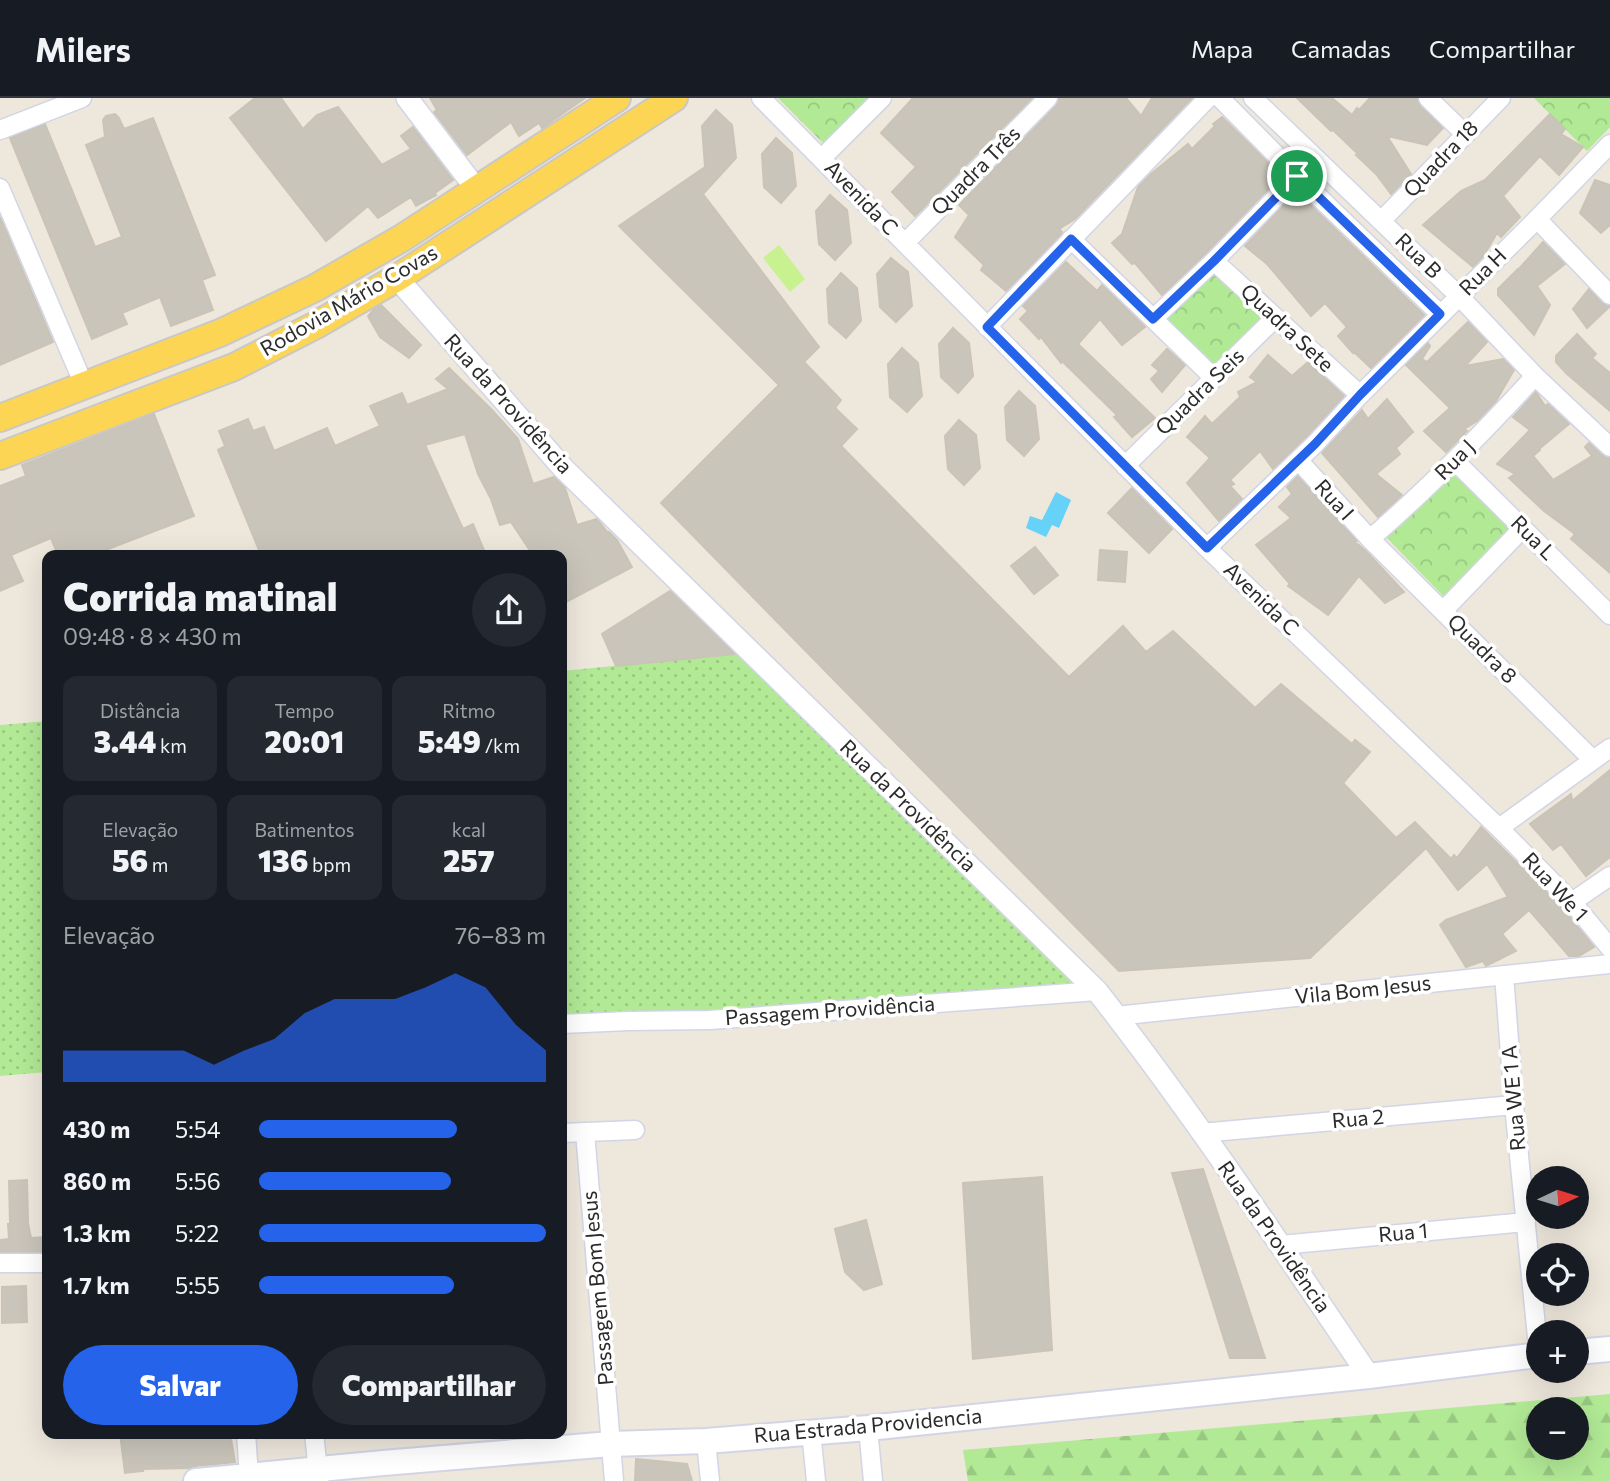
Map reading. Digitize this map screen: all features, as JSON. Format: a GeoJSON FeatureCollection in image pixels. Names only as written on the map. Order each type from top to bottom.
{"type":"FeatureCollection","features":[{"type":"Feature","properties":{"kind":"main road","name":"Rodovia Mário Covas"},"geometry":{"type":"LineString","coordinates":[[0,418],[219,333],[315,288],[438,215],[617,98]]}},
{"type":"Feature","properties":{"kind":"main road","name":"Rodovia Mário Covas"},"geometry":{"type":"LineString","coordinates":[[0,456],[234,367],[316,326],[397,278],[674,98]]}},
{"type":"Feature","properties":{"kind":"main road"},"geometry":{"type":"LineString","coordinates":[[551,141],[562,141],[567,145],[572,153],[568,168]]}},
{"type":"Feature","properties":{"kind":"main road"},"geometry":{"type":"LineString","coordinates":[[438,215],[438,237],[446,242],[452,241]]}},
{"type":"Feature","properties":{"kind":"main road"},"geometry":{"type":"LineString","coordinates":[[1589,1351],[1610,1349]]}},
{"type":"Feature","properties":{"kind":"main road","name":"Rua Estrada Providencia"},"geometry":{"type":"LineString","coordinates":[[196,1481],[249,1476],[319,1475],[611,1444],[706,1441],[868,1428],[1369,1376],[1526,1356]]}},
{"type":"Feature","properties":{"kind":"street"},"geometry":{"type":"LineString","coordinates":[[0,130],[82,98]]}},
{"type":"Feature","properties":{"kind":"street"},"geometry":{"type":"LineString","coordinates":[[407,98],[477,190]]}},
{"type":"Feature","properties":{"kind":"street","name":"Avenida C"},"geometry":{"type":"LineString","coordinates":[[761,98],[1207,548],[1499,828]]}},
{"type":"Feature","properties":{"kind":"street"},"geometry":{"type":"LineString","coordinates":[[822,158],[882,98]]}},
{"type":"Feature","properties":{"kind":"street","name":"Quadra Três"},"geometry":{"type":"LineString","coordinates":[[905,243],[1048,98]]}},
{"type":"Feature","properties":{"kind":"street"},"geometry":{"type":"LineString","coordinates":[[987,327],[1208,98]]}},
{"type":"Feature","properties":{"kind":"street","name":"Rua B"},"geometry":{"type":"LineString","coordinates":[[1220,98],[1440,314]]}},
{"type":"Feature","properties":{"kind":"street","name":"Rua B"},"geometry":{"type":"LineString","coordinates":[[1253,98],[1459,296],[1535,376],[1608,442]]}},
{"type":"Feature","properties":{"kind":"street"},"geometry":{"type":"LineString","coordinates":[[1429,98],[1465,134]]}},
{"type":"Feature","properties":{"kind":"street","name":"Quadra 18"},"geometry":{"type":"LineString","coordinates":[[1381,221],[1501,98]]}},
{"type":"Feature","properties":{"kind":"street","name":"Rua H"},"geometry":{"type":"LineString","coordinates":[[1207,548],[1298,461],[1360,395],[1610,144]]}},
{"type":"Feature","properties":{"kind":"street"},"geometry":{"type":"LineString","coordinates":[[1153,319],[1297,176]]}},
{"type":"Feature","properties":{"kind":"street"},"geometry":{"type":"LineString","coordinates":[[0,188],[83,385]]}},
{"type":"Feature","properties":{"kind":"street"},"geometry":{"type":"LineString","coordinates":[[1537,219],[1610,295]]}},
{"type":"Feature","properties":{"kind":"street"},"geometry":{"type":"LineString","coordinates":[[1071,239],[1214,378]]}},
{"type":"Feature","properties":{"kind":"street","name":"Quadra Sete"},"geometry":{"type":"LineString","coordinates":[[1214,261],[1360,395]]}},
{"type":"Feature","properties":{"kind":"street","name":"Rua da Providência"},"geometry":{"type":"LineString","coordinates":[[397,278],[564,468],[1097,991],[1157,1070],[1281,1245],[1369,1376]]}},
{"type":"Feature","properties":{"kind":"street","name":"Quadra Seis"},"geometry":{"type":"LineString","coordinates":[[1125,466],[1275,318]]}},
{"type":"Feature","properties":{"kind":"street","name":"Rua J"},"geometry":{"type":"LineString","coordinates":[[1370,539],[1455,461],[1535,376]]}},
{"type":"Feature","properties":{"kind":"street","name":"Rua I"},"geometry":{"type":"LineString","coordinates":[[1298,461],[1370,539]]}},
{"type":"Feature","properties":{"kind":"street","name":"Rua L"},"geometry":{"type":"LineString","coordinates":[[1455,461],[1610,615]]}},
{"type":"Feature","properties":{"kind":"street"},"geometry":{"type":"LineString","coordinates":[[1443,611],[1523,528]]}},
{"type":"Feature","properties":{"kind":"street","name":"Quadra 8"},"geometry":{"type":"LineString","coordinates":[[1370,539],[1594,760]]}},
{"type":"Feature","properties":{"kind":"street"},"geometry":{"type":"LineString","coordinates":[[1499,828],[1610,748]]}},
{"type":"Feature","properties":{"kind":"street","name":"Rua We 1"},"geometry":{"type":"LineString","coordinates":[[1499,828],[1572,902],[1610,947]]}},
{"type":"Feature","properties":{"kind":"street"},"geometry":{"type":"LineString","coordinates":[[1572,902],[1610,876]]}},
{"type":"Feature","properties":{"kind":"street","name":"Vila Bom Jesus"},"geometry":{"type":"LineString","coordinates":[[1116,1016],[1610,964]]}},
{"type":"Feature","properties":{"kind":"street","name":"Rua WE 1 A"},"geometry":{"type":"LineString","coordinates":[[1504,975],[1526,1222]]}},
{"type":"Feature","properties":{"kind":"street","name":"Passagem Providência"},"geometry":{"type":"LineString","coordinates":[[567,1024],[710,1020],[1097,991]]}},
{"type":"Feature","properties":{"kind":"street","name":"Rua 2"},"geometry":{"type":"LineString","coordinates":[[1201,1133],[1514,1105]]}},
{"type":"Feature","properties":{"kind":"street"},"geometry":{"type":"LineString","coordinates":[[567,1133],[635,1130]]}},
{"type":"Feature","properties":{"kind":"street","name":"Passagem Bom Jesus"},"geometry":{"type":"LineString","coordinates":[[585,1132],[614,1481]]}},
{"type":"Feature","properties":{"kind":"street","name":"Rua 1"},"geometry":{"type":"LineString","coordinates":[[1281,1245],[1526,1222]]}},
{"type":"Feature","properties":{"kind":"street","name":"Rua WE 1 A"},"geometry":{"type":"LineString","coordinates":[[1527,1229],[1535,1320]]}},
{"type":"Feature","properties":{"kind":"street"},"geometry":{"type":"LineString","coordinates":[[0,1263],[42,1263]]}},
{"type":"Feature","properties":{"kind":"street"},"geometry":{"type":"LineString","coordinates":[[868,1428],[873,1481]]}},
{"type":"Feature","properties":{"kind":"street"},"geometry":{"type":"LineString","coordinates":[[811,1432],[816,1481]]}},
{"type":"Feature","properties":{"kind":"street"},"geometry":{"type":"LineString","coordinates":[[246,1439],[249,1476]]}},
{"type":"Feature","properties":{"kind":"street"},"geometry":{"type":"LineString","coordinates":[[315,1439],[319,1475]]}},
{"type":"Feature","properties":{"kind":"street"},"geometry":{"type":"LineString","coordinates":[[706,1441],[710,1481]]}},
{"type":"Feature","properties":{"kind":"green space"},"geometry":{"type":"Polygon","coordinates":[[[778,98],[881,98],[829,149],[778,98]]]}},
{"type":"Feature","properties":{"kind":"green space"},"geometry":{"type":"Polygon","coordinates":[[[1534,98],[1610,98],[1610,127],[1587,151],[1534,98]]]}},
{"type":"Feature","properties":{"kind":"green space"},"geometry":{"type":"Polygon","coordinates":[[[779,245],[805,279],[790,292],[763,258],[779,245]]]}},
{"type":"Feature","properties":{"kind":"green space"},"geometry":{"type":"Polygon","coordinates":[[[1217,251],[1279,312],[1217,376],[1155,314],[1217,251]]]}},
{"type":"Feature","properties":{"kind":"green space"},"geometry":{"type":"Polygon","coordinates":[[[1456,471],[1517,531],[1448,601],[1386,537],[1456,471]]]}},
{"type":"Feature","properties":{"kind":"green space"},"geometry":{"type":"Polygon","coordinates":[[[738,654],[1072,983],[567,1028],[567,671],[738,654]]]}},
{"type":"Feature","properties":{"kind":"green space"},"geometry":{"type":"Polygon","coordinates":[[[42,721],[42,1072],[0,1076],[0,725],[42,721]]]}},
{"type":"Feature","properties":{"kind":"green space"},"geometry":{"type":"Polygon","coordinates":[[[1610,1394],[1610,1481],[968,1481],[963,1450],[1526,1401],[1526,1460],[1589,1460],[1589,1397],[1575,1397],[1610,1394]]]}},
{"type":"Feature","properties":{"kind":"water"},"geometry":{"type":"Polygon","coordinates":[[[1056,492],[1071,500],[1059,528],[1052,525],[1046,537],[1026,528],[1030,516],[1042,520],[1056,492]]]}},
{"type":"Feature","properties":{"kind":"building"},"geometry":{"type":"Polygon","coordinates":[[[255,98],[281,98],[303,129],[317,115],[338,107],[382,165],[411,149],[401,136],[413,127],[453,180],[435,193],[436,195],[416,206],[411,197],[378,218],[368,206],[326,241],[230,118],[255,98]]]}},
{"type":"Feature","properties":{"kind":"building"},"geometry":{"type":"Polygon","coordinates":[[[430,98],[585,98],[542,128],[539,123],[519,136],[511,122],[467,155],[434,112],[437,110],[430,98]]]}},
{"type":"Feature","properties":{"kind":"building"},"geometry":{"type":"Polygon","coordinates":[[[913,98],[1032,98],[915,216],[892,192],[916,167],[881,133],[913,98]]]}},
{"type":"Feature","properties":{"kind":"building"},"geometry":{"type":"Polygon","coordinates":[[[1059,98],[1126,98],[1141,116],[1152,98],[1192,98],[1075,219],[1059,229],[1061,234],[1006,291],[981,270],[984,265],[955,237],[969,215],[959,205],[1056,106],[1059,98]]]}},
{"type":"Feature","properties":{"kind":"building"},"geometry":{"type":"Polygon","coordinates":[[[1297,98],[1332,98],[1352,115],[1370,98],[1417,98],[1420,106],[1443,128],[1427,145],[1387,136],[1411,174],[1391,194],[1376,174],[1356,155],[1358,154],[1297,98]]]}},
{"type":"Feature","properties":{"kind":"building"},"geometry":{"type":"Polygon","coordinates":[[[716,110],[732,125],[736,158],[703,194],[819,347],[804,362],[841,400],[835,408],[857,429],[841,446],[1069,677],[1123,626],[1146,652],[1173,631],[1255,708],[1281,684],[1352,744],[1355,740],[1370,752],[1343,783],[1396,838],[1415,822],[1451,859],[1454,855],[1457,858],[1481,827],[1564,910],[1594,947],[1579,956],[1569,956],[1529,910],[1502,934],[1516,951],[1486,966],[1483,961],[1466,967],[1440,925],[1446,920],[1508,897],[1487,864],[1458,890],[1426,848],[1310,958],[1119,971],[661,503],[779,385],[619,226],[705,167],[702,126],[716,110]]]}},
{"type":"Feature","properties":{"kind":"building"},"geometry":{"type":"Polygon","coordinates":[[[115,114],[124,129],[153,118],[215,275],[202,280],[213,310],[171,326],[160,297],[122,313],[127,324],[92,339],[10,138],[45,124],[95,247],[122,237],[86,145],[105,137],[103,120],[106,116],[115,114]]]}},
{"type":"Feature","properties":{"kind":"building"},"geometry":{"type":"Polygon","coordinates":[[[1550,114],[1565,129],[1561,134],[1583,147],[1559,175],[1540,156],[1503,196],[1520,217],[1501,237],[1497,233],[1483,257],[1473,267],[1423,225],[1461,191],[1485,180],[1550,114]]]}},
{"type":"Feature","properties":{"kind":"building"},"geometry":{"type":"Polygon","coordinates":[[[1222,117],[1281,176],[1162,295],[1135,263],[1132,264],[1112,243],[1122,234],[1138,187],[1188,144],[1192,149],[1222,117]]]}},
{"type":"Feature","properties":{"kind":"building"},"geometry":{"type":"Polygon","coordinates":[[[776,138],[792,153],[796,186],[781,203],[764,187],[762,154],[776,138]]]}},
{"type":"Feature","properties":{"kind":"building"},"geometry":{"type":"Polygon","coordinates":[[[1595,180],[1610,185],[1610,225],[1601,233],[1580,213],[1595,180]]]}},
{"type":"Feature","properties":{"kind":"building"},"geometry":{"type":"Polygon","coordinates":[[[1297,192],[1424,315],[1371,368],[1338,336],[1347,327],[1325,303],[1311,316],[1267,264],[1245,246],[1297,192]]]}},
{"type":"Feature","properties":{"kind":"building"},"geometry":{"type":"Polygon","coordinates":[[[830,195],[847,210],[851,243],[835,260],[819,244],[816,211],[830,195]]]}},
{"type":"Feature","properties":{"kind":"building"},"geometry":{"type":"Polygon","coordinates":[[[0,217],[53,342],[0,365],[0,217]]]}},
{"type":"Feature","properties":{"kind":"building"},"geometry":{"type":"Polygon","coordinates":[[[1543,242],[1565,264],[1537,286],[1550,305],[1534,335],[1498,295],[1498,289],[1543,242]]]}},
{"type":"Feature","properties":{"kind":"building"},"geometry":{"type":"Polygon","coordinates":[[[891,258],[908,272],[912,306],[896,322],[880,307],[877,274],[891,258]]]}},
{"type":"Feature","properties":{"kind":"building"},"geometry":{"type":"Polygon","coordinates":[[[1066,262],[1097,291],[1102,285],[1145,327],[1122,345],[1100,319],[1078,344],[1155,418],[1132,437],[1114,417],[1117,415],[1062,361],[1061,363],[1041,337],[1039,339],[1020,319],[1028,311],[1023,306],[1066,262]]]}},
{"type":"Feature","properties":{"kind":"building"},"geometry":{"type":"Polygon","coordinates":[[[841,273],[857,288],[861,321],[846,338],[829,323],[827,289],[841,273]]]}},
{"type":"Feature","properties":{"kind":"building"},"geometry":{"type":"Polygon","coordinates":[[[1589,289],[1602,303],[1610,306],[1587,328],[1573,309],[1589,289]]]}},
{"type":"Feature","properties":{"kind":"building"},"geometry":{"type":"Polygon","coordinates":[[[381,305],[421,345],[409,358],[380,337],[368,316],[381,305]]]}},
{"type":"Feature","properties":{"kind":"building"},"geometry":{"type":"Polygon","coordinates":[[[1468,322],[1487,342],[1465,366],[1503,359],[1514,370],[1496,401],[1477,421],[1464,429],[1467,431],[1446,452],[1424,431],[1450,408],[1406,365],[1428,343],[1430,346],[1422,359],[1427,362],[1468,322]]]}},
{"type":"Feature","properties":{"kind":"building"},"geometry":{"type":"Polygon","coordinates":[[[953,328],[969,343],[973,376],[958,393],[941,377],[939,344],[953,328]]]}},
{"type":"Feature","properties":{"kind":"building"},"geometry":{"type":"Polygon","coordinates":[[[1577,334],[1596,354],[1592,358],[1610,373],[1610,411],[1556,362],[1556,356],[1577,334]]]}},
{"type":"Feature","properties":{"kind":"building"},"geometry":{"type":"Polygon","coordinates":[[[902,348],[918,363],[922,396],[907,412],[890,397],[888,364],[902,348]]]}},
{"type":"Feature","properties":{"kind":"building"},"geometry":{"type":"Polygon","coordinates":[[[1167,349],[1185,365],[1162,392],[1151,379],[1159,371],[1152,365],[1167,349]]]}},
{"type":"Feature","properties":{"kind":"building"},"geometry":{"type":"Polygon","coordinates":[[[1268,355],[1292,376],[1308,362],[1344,396],[1273,469],[1260,451],[1230,480],[1234,484],[1230,486],[1242,499],[1219,521],[1187,483],[1210,458],[1187,437],[1205,416],[1212,424],[1240,397],[1238,392],[1257,382],[1250,377],[1268,355]]]}},
{"type":"Feature","properties":{"kind":"building"},"geometry":{"type":"Polygon","coordinates":[[[449,368],[518,439],[533,484],[554,477],[565,488],[577,525],[597,519],[617,540],[632,567],[567,601],[567,550],[530,550],[511,522],[500,525],[478,474],[465,434],[425,445],[463,529],[473,524],[484,550],[259,550],[218,450],[225,446],[219,431],[248,419],[253,431],[264,427],[274,451],[327,428],[335,446],[380,426],[370,406],[402,393],[407,405],[448,389],[436,379],[449,368]]]}},
{"type":"Feature","properties":{"kind":"building"},"geometry":{"type":"Polygon","coordinates":[[[1019,391],[1035,406],[1039,439],[1024,456],[1007,440],[1005,407],[1019,391]]]}},
{"type":"Feature","properties":{"kind":"building"},"geometry":{"type":"Polygon","coordinates":[[[1536,392],[1545,406],[1548,404],[1569,424],[1533,456],[1553,480],[1592,456],[1585,447],[1589,443],[1602,455],[1610,458],[1610,573],[1571,539],[1575,534],[1544,511],[1509,478],[1515,474],[1497,464],[1530,430],[1513,417],[1536,392]]]}},
{"type":"Feature","properties":{"kind":"building"},"geometry":{"type":"Polygon","coordinates":[[[1387,399],[1413,432],[1396,448],[1400,454],[1376,474],[1402,495],[1378,517],[1322,453],[1362,410],[1368,419],[1387,399]]]}},
{"type":"Feature","properties":{"kind":"building"},"geometry":{"type":"Polygon","coordinates":[[[154,414],[194,516],[106,550],[56,550],[51,538],[11,555],[23,581],[0,591],[0,486],[26,476],[22,465],[154,414]]]}},
{"type":"Feature","properties":{"kind":"building"},"geometry":{"type":"Polygon","coordinates":[[[959,420],[976,435],[980,468],[964,485],[948,469],[945,436],[959,420]]]}},
{"type":"Feature","properties":{"kind":"building"},"geometry":{"type":"Polygon","coordinates":[[[1298,476],[1357,541],[1355,542],[1404,592],[1385,603],[1359,576],[1328,615],[1288,586],[1290,584],[1256,545],[1291,518],[1279,507],[1292,494],[1287,487],[1298,476]]]}},
{"type":"Feature","properties":{"kind":"building"},"geometry":{"type":"Polygon","coordinates":[[[1132,488],[1172,529],[1149,553],[1108,513],[1132,488]]]}},
{"type":"Feature","properties":{"kind":"building"},"geometry":{"type":"Polygon","coordinates":[[[1035,547],[1058,575],[1034,594],[1011,566],[1035,547]]]}},
{"type":"Feature","properties":{"kind":"building"},"geometry":{"type":"Polygon","coordinates":[[[1100,550],[1127,552],[1125,582],[1098,580],[1100,550]]]}},
{"type":"Feature","properties":{"kind":"building"},"geometry":{"type":"Polygon","coordinates":[[[670,591],[735,654],[616,666],[602,634],[670,591]]]}},
{"type":"Feature","properties":{"kind":"building"},"geometry":{"type":"Polygon","coordinates":[[[1610,770],[1610,857],[1586,876],[1561,844],[1553,850],[1530,824],[1571,794],[1572,801],[1610,770]]]}},
{"type":"Feature","properties":{"kind":"building"},"geometry":{"type":"Polygon","coordinates":[[[1203,1169],[1265,1358],[1230,1358],[1172,1173],[1203,1169]]]}},
{"type":"Feature","properties":{"kind":"building"},"geometry":{"type":"Polygon","coordinates":[[[1042,1177],[1052,1350],[973,1359],[963,1183],[1042,1177]]]}},
{"type":"Feature","properties":{"kind":"building"},"geometry":{"type":"Polygon","coordinates":[[[27,1180],[31,1238],[42,1237],[42,1252],[0,1252],[0,1240],[9,1239],[9,1181],[27,1180]]]}},
{"type":"Feature","properties":{"kind":"building"},"geometry":{"type":"Polygon","coordinates":[[[866,1220],[882,1284],[864,1290],[845,1272],[835,1229],[866,1220]]]}},
{"type":"Feature","properties":{"kind":"building"},"geometry":{"type":"Polygon","coordinates":[[[26,1286],[27,1322],[2,1323],[2,1287],[26,1286]]]}},
{"type":"Feature","properties":{"kind":"building"},"geometry":{"type":"Polygon","coordinates":[[[121,1439],[231,1439],[235,1462],[189,1468],[142,1469],[143,1471],[125,1473],[121,1439]]]}},
{"type":"Feature","properties":{"kind":"building"},"geometry":{"type":"Polygon","coordinates":[[[636,1459],[687,1464],[692,1481],[635,1481],[636,1459]]]}},
{"type":"Feature","properties":{"kind":"route"},"geometry":{"type":"LineString","coordinates":[[1297,176],[1440,314],[1315,444],[1207,548],[987,327],[1071,239],[1153,319],[1297,176]]}}]}
